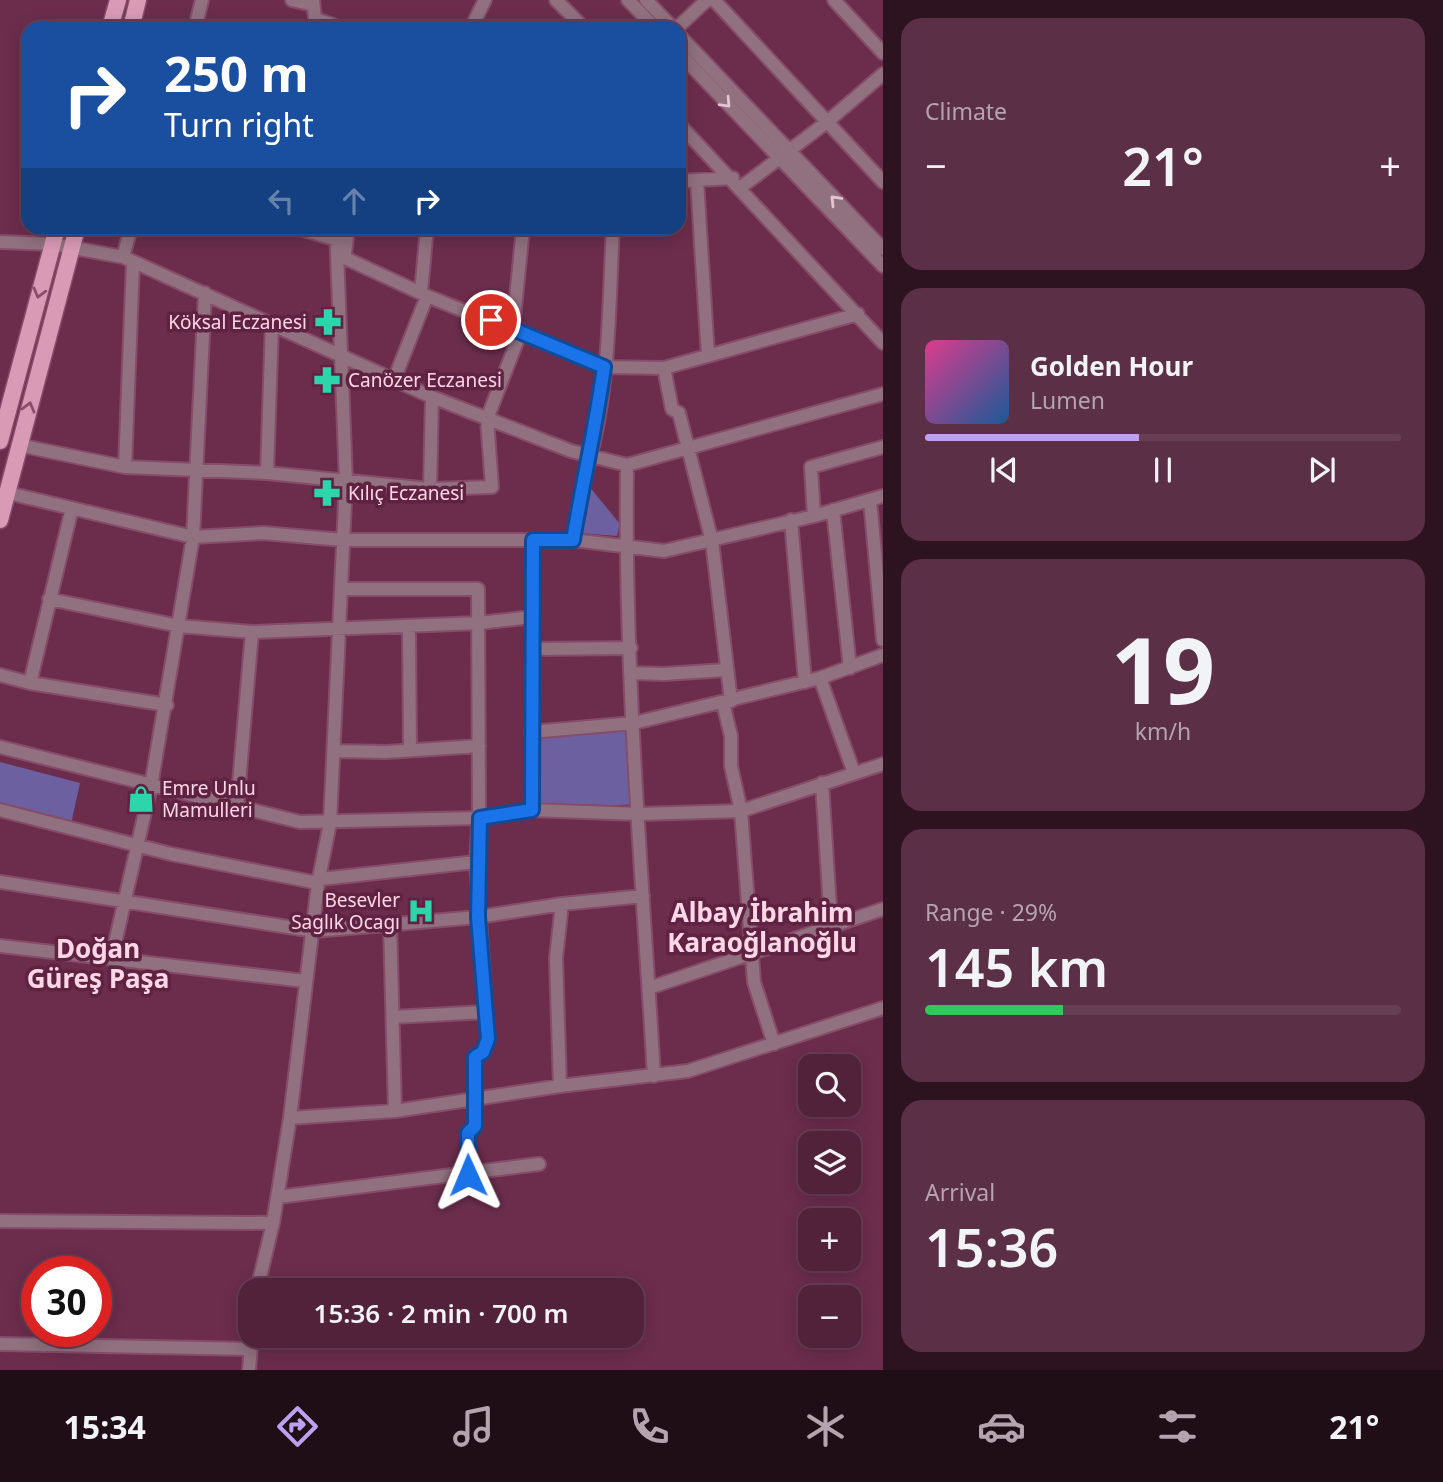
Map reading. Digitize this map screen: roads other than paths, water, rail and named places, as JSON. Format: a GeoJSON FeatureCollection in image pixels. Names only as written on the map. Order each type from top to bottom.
{"type":"FeatureCollection","features":[{"type":"Feature","properties":{"kind":"main road"},"geometry":{"type":"LineString","coordinates":[[112,21],[118,0]]}},
{"type":"Feature","properties":{"kind":"main road"},"geometry":{"type":"LineString","coordinates":[[133,21],[138,0]]}},
{"type":"Feature","properties":{"kind":"main road"},"geometry":{"type":"LineString","coordinates":[[0,441],[55,235]]}},
{"type":"Feature","properties":{"kind":"main road"},"geometry":{"type":"LineString","coordinates":[[0,520],[75,235]]}},
{"type":"Feature","properties":{"kind":"street"},"geometry":{"type":"LineString","coordinates":[[197,21],[202,0]]}},
{"type":"Feature","properties":{"kind":"street"},"geometry":{"type":"LineString","coordinates":[[292,0],[313,3],[316,21]]}},
{"type":"Feature","properties":{"kind":"street"},"geometry":{"type":"LineString","coordinates":[[474,21],[485,0]]}},
{"type":"Feature","properties":{"kind":"street"},"geometry":{"type":"LineString","coordinates":[[556,0],[577,21]]}},
{"type":"Feature","properties":{"kind":"street"},"geometry":{"type":"LineString","coordinates":[[628,0],[648,21]]}},
{"type":"Feature","properties":{"kind":"street"},"geometry":{"type":"LineString","coordinates":[[646,0],[668,21]]}},
{"type":"Feature","properties":{"kind":"street"},"geometry":{"type":"LineString","coordinates":[[683,21],[706,0]]}},
{"type":"Feature","properties":{"kind":"street"},"geometry":{"type":"LineString","coordinates":[[714,0],[883,182]]}},
{"type":"Feature","properties":{"kind":"street"},"geometry":{"type":"LineString","coordinates":[[834,0],[883,53]]}},
{"type":"Feature","properties":{"kind":"street"},"geometry":{"type":"LineString","coordinates":[[686,43],[883,266]]}},
{"type":"Feature","properties":{"kind":"street"},"geometry":{"type":"LineString","coordinates":[[686,60],[883,249]]}},
{"type":"Feature","properties":{"kind":"street"},"geometry":{"type":"LineString","coordinates":[[686,181],[736,183],[783,155],[883,74]]}},
{"type":"Feature","properties":{"kind":"street"},"geometry":{"type":"LineString","coordinates":[[686,131],[883,343]]}},
{"type":"Feature","properties":{"kind":"street"},"geometry":{"type":"LineString","coordinates":[[697,181],[708,356]]}},
{"type":"Feature","properties":{"kind":"street"},"geometry":{"type":"LineString","coordinates":[[125,467],[130,235]]}},
{"type":"Feature","properties":{"kind":"street"},"geometry":{"type":"LineString","coordinates":[[337,235],[345,258],[424,294],[604,367],[664,368],[858,314]]}},
{"type":"Feature","properties":{"kind":"street"},"geometry":{"type":"LineString","coordinates":[[260,1278],[278,1197],[290,1118],[305,981],[330,823],[346,481],[337,235]]}},
{"type":"Feature","properties":{"kind":"street"},"geometry":{"type":"LineString","coordinates":[[345,258],[347,235]]}},
{"type":"Feature","properties":{"kind":"street"},"geometry":{"type":"LineString","coordinates":[[394,380],[424,294],[427,235]]}},
{"type":"Feature","properties":{"kind":"street"},"geometry":{"type":"LineString","coordinates":[[18,445],[125,467],[267,473],[430,489],[492,487],[487,419],[517,330],[523,235]]}},
{"type":"Feature","properties":{"kind":"street"},"geometry":{"type":"LineString","coordinates":[[573,540],[588,456],[594,442],[604,367],[613,235]]}},
{"type":"Feature","properties":{"kind":"street"},"geometry":{"type":"LineString","coordinates":[[0,242],[52,244],[128,260],[432,397],[588,456],[627,465],[883,394]]}},
{"type":"Feature","properties":{"kind":"street"},"geometry":{"type":"LineString","coordinates":[[112,956],[139,846],[167,705],[193,537],[205,293]]}},
{"type":"Feature","properties":{"kind":"street"},"geometry":{"type":"LineString","coordinates":[[267,473],[272,323]]}},
{"type":"Feature","properties":{"kind":"street"},"geometry":{"type":"LineString","coordinates":[[664,368],[671,409],[679,413],[712,541],[721,600],[731,766],[741,811],[754,982],[774,1044]]}},
{"type":"Feature","properties":{"kind":"street"},"geometry":{"type":"LineString","coordinates":[[430,489],[432,397]]}},
{"type":"Feature","properties":{"kind":"street"},"geometry":{"type":"LineString","coordinates":[[814,516],[811,467],[883,447]]}},
{"type":"Feature","properties":{"kind":"street"},"geometry":{"type":"LineString","coordinates":[[627,465],[626,548],[631,673],[654,1076]]}},
{"type":"Feature","properties":{"kind":"street"},"geometry":{"type":"LineString","coordinates":[[8,493],[193,537],[263,533],[343,540],[573,540],[664,551],[814,516],[877,498],[883,640]]}},
{"type":"Feature","properties":{"kind":"street"},"geometry":{"type":"LineString","coordinates":[[30,682],[72,508]]}},
{"type":"Feature","properties":{"kind":"street"},"geometry":{"type":"LineString","coordinates":[[833,510],[850,668]]}},
{"type":"Feature","properties":{"kind":"street"},"geometry":{"type":"LineString","coordinates":[[792,520],[805,681]]}},
{"type":"Feature","properties":{"kind":"street"},"geometry":{"type":"LineString","coordinates":[[532,810],[533,540]]}},
{"type":"Feature","properties":{"kind":"street"},"geometry":{"type":"LineString","coordinates":[[341,589],[478,589],[480,818],[476,862],[488,1039],[483,1052],[475,1057],[475,1126],[468,1133],[468,1175]]}},
{"type":"Feature","properties":{"kind":"street"},"geometry":{"type":"LineString","coordinates":[[49,599],[179,626],[252,632],[339,626],[409,627],[532,617]]}},
{"type":"Feature","properties":{"kind":"street"},"geometry":{"type":"LineString","coordinates":[[409,627],[410,750]]}},
{"type":"Feature","properties":{"kind":"street"},"geometry":{"type":"LineString","coordinates":[[237,807],[252,632]]}},
{"type":"Feature","properties":{"kind":"street"},"geometry":{"type":"LineString","coordinates":[[532,649],[631,648]]}},
{"type":"Feature","properties":{"kind":"street"},"geometry":{"type":"LineString","coordinates":[[531,732],[634,723],[820,678],[883,655]]}},
{"type":"Feature","properties":{"kind":"street"},"geometry":{"type":"LineString","coordinates":[[631,673],[726,670]]}},
{"type":"Feature","properties":{"kind":"street"},"geometry":{"type":"LineString","coordinates":[[0,675],[167,705]]}},
{"type":"Feature","properties":{"kind":"street"},"geometry":{"type":"LineString","coordinates":[[820,678],[854,773]]}},
{"type":"Feature","properties":{"kind":"street"},"geometry":{"type":"LineString","coordinates":[[334,751],[479,746]]}},
{"type":"Feature","properties":{"kind":"street"},"geometry":{"type":"LineString","coordinates":[[0,747],[300,822],[330,823],[480,818],[532,810],[639,814],[741,811],[883,764]]}},
{"type":"Feature","properties":{"kind":"street"},"geometry":{"type":"LineString","coordinates":[[822,783],[831,924]]}},
{"type":"Feature","properties":{"kind":"street"},"geometry":{"type":"LineString","coordinates":[[0,810],[139,846],[319,881],[476,862]]}},
{"type":"Feature","properties":{"kind":"street"},"geometry":{"type":"LineString","coordinates":[[0,883],[314,931],[478,917],[562,904],[643,896]]}},
{"type":"Feature","properties":{"kind":"street"},"geometry":{"type":"LineString","coordinates":[[561,1086],[556,958],[562,904]]}},
{"type":"Feature","properties":{"kind":"street"},"geometry":{"type":"LineString","coordinates":[[649,988],[752,955],[831,924],[883,909]]}},
{"type":"Feature","properties":{"kind":"street"},"geometry":{"type":"LineString","coordinates":[[390,924],[395,1111]]}},
{"type":"Feature","properties":{"kind":"street"},"geometry":{"type":"LineString","coordinates":[[0,946],[112,956],[305,981]]}},
{"type":"Feature","properties":{"kind":"street"},"geometry":{"type":"LineString","coordinates":[[290,1118],[395,1111],[561,1086],[688,1071],[883,1008]]}},
{"type":"Feature","properties":{"kind":"street"},"geometry":{"type":"LineString","coordinates":[[393,1017],[486,1012]]}},
{"type":"Feature","properties":{"kind":"street"},"geometry":{"type":"LineString","coordinates":[[278,1197],[539,1164]]}},
{"type":"Feature","properties":{"kind":"street"},"geometry":{"type":"LineString","coordinates":[[0,1221],[273,1223]]}},
{"type":"Feature","properties":{"kind":"street"},"geometry":{"type":"LineString","coordinates":[[0,1344],[251,1349],[249,1370]]}},
{"type":"Feature","properties":{"kind":"place","name":"Köksal Eczanesi"},"geometry":{"type":"Point","coordinates":[328,322]}},
{"type":"Feature","properties":{"kind":"place","name":"Canözer Eczanesi"},"geometry":{"type":"Point","coordinates":[327,380]}},
{"type":"Feature","properties":{"kind":"place","name":"Kılıç Eczanesi"},"geometry":{"type":"Point","coordinates":[327,493]}},
{"type":"Feature","properties":{"kind":"place","name":"Emre Unlu Mamulleri"},"geometry":{"type":"Point","coordinates":[141,799]}},
{"type":"Feature","properties":{"kind":"place","name":"Besevler Saglık Ocagı"},"geometry":{"type":"Point","coordinates":[421,911]}},
{"type":"Feature","properties":{"kind":"district","name":"Albay İbrahim Karaoğlanoğlu"},"geometry":{"type":"Point","coordinates":[762,928]}},
{"type":"Feature","properties":{"kind":"district","name":"Doğan Güreş Paşa"},"geometry":{"type":"Point","coordinates":[98,964]}}]}
